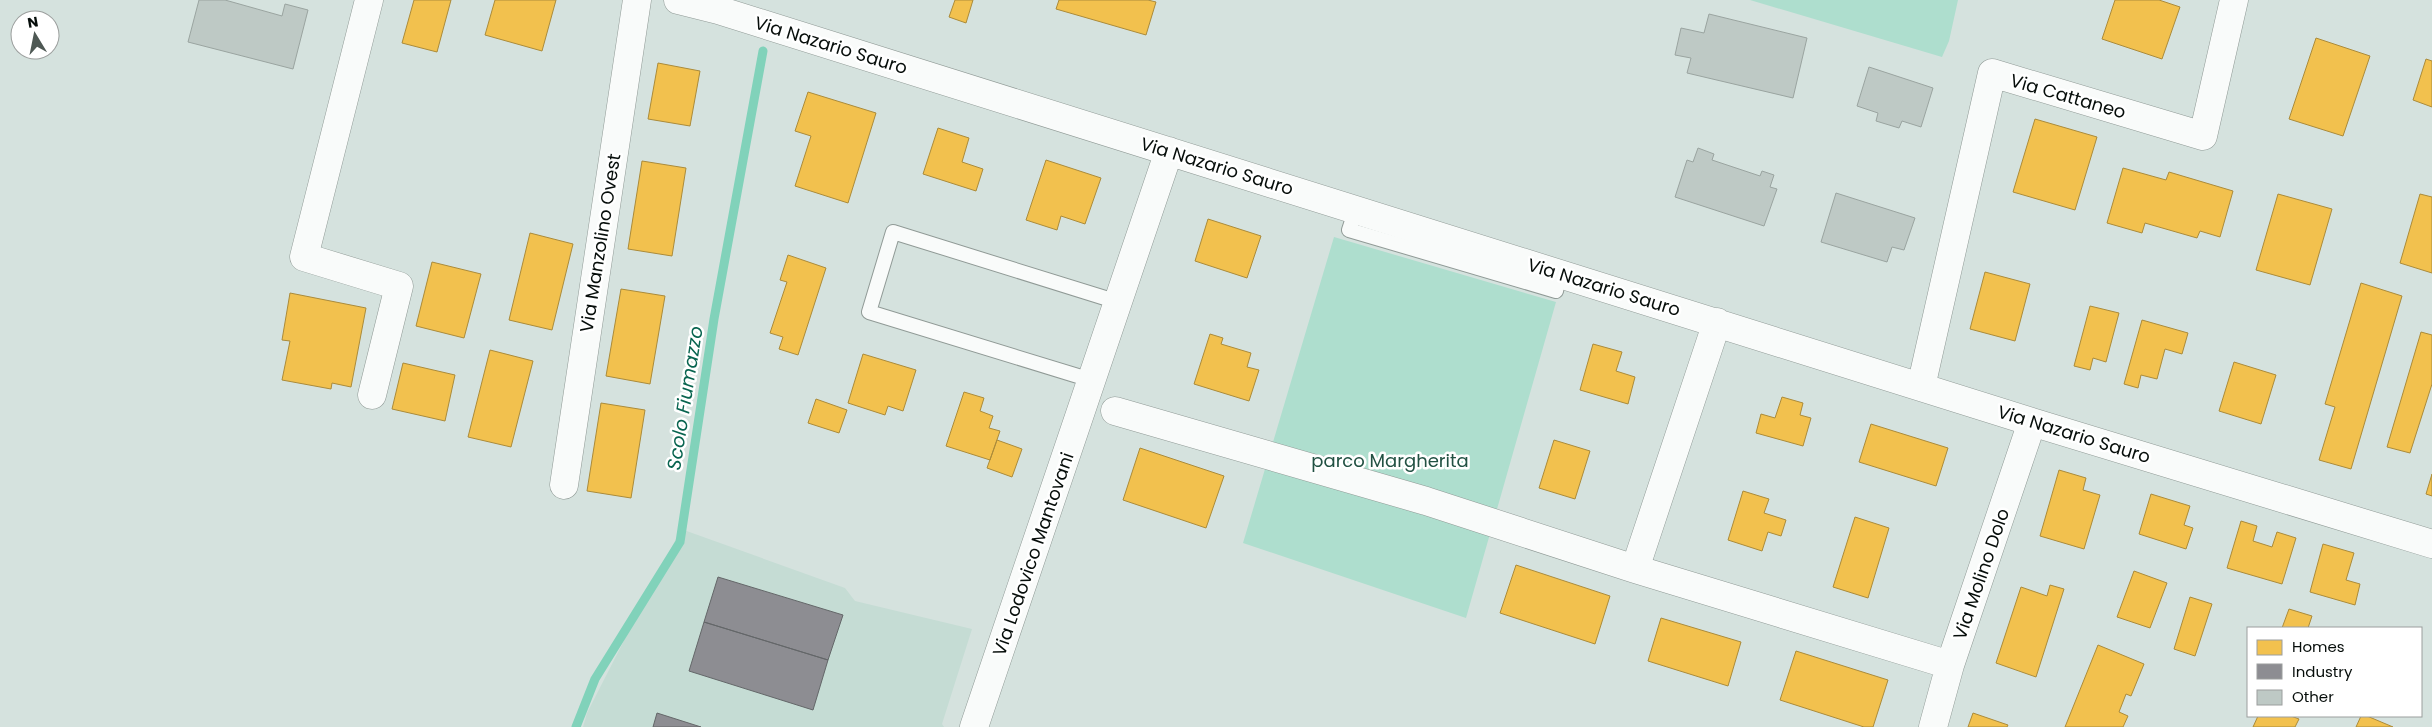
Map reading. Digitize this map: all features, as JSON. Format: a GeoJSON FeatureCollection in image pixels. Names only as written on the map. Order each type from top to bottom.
{"type":"FeatureCollection","features":[{"type":"Feature","properties":{"kind":"street"},"geometry":{"type":"LineString","coordinates":[[369,0],[304,257],[398,286],[372,395]]}},
{"type":"Feature","properties":{"kind":"street","name":"Via Manzolino Ovest"},"geometry":{"type":"LineString","coordinates":[[564,485],[637,0]]}},
{"type":"Feature","properties":{"kind":"street","name":"Via Nazario Sauro"},"geometry":{"type":"LineString","coordinates":[[678,0],[718,10],[2032,422],[2432,544]]}},
{"type":"Feature","properties":{"kind":"street","name":"Via Cattaneo"},"geometry":{"type":"LineString","coordinates":[[1921,387],[1992,73],[2203,136],[2234,0]]}},
{"type":"Feature","properties":{"kind":"street","name":"Via Lodovico Mantovani"},"geometry":{"type":"LineString","coordinates":[[974,727],[1169,150]]}},
{"type":"Feature","properties":{"kind":"street"},"geometry":{"type":"LineString","coordinates":[[1635,569],[1716,322]]}},
{"type":"Feature","properties":{"kind":"street"},"geometry":{"type":"LineString","coordinates":[[1115,411],[1426,501],[1635,569],[1950,665]]}},
{"type":"Feature","properties":{"kind":"street","name":"Via Molino Dolo"},"geometry":{"type":"LineString","coordinates":[[1933,727],[1950,665],[2032,422]]}},
{"type":"Feature","properties":{"kind":"lane"},"geometry":{"type":"LineString","coordinates":[[1091,380],[869,312],[893,232],[1118,302]]}},
{"type":"Feature","properties":{"kind":"shaded area"},"geometry":{"type":"Polygon","coordinates":[[[681,529],[845,588],[855,601],[972,629],[942,724],[944,727],[583,727],[587,713],[681,529]]]}},
{"type":"Feature","properties":{"kind":"green space"},"geometry":{"type":"Polygon","coordinates":[[[1750,0],[1958,0],[1949,41],[1942,57],[1750,0]]]}},
{"type":"Feature","properties":{"kind":"green space","name":"parco Margherita"},"geometry":{"type":"Polygon","coordinates":[[[1334,237],[1556,302],[1466,618],[1243,543],[1334,237]]]}},
{"type":"Feature","properties":{"kind":"building: Homes"},"geometry":{"type":"Polygon","coordinates":[[[414,0],[451,0],[437,52],[402,43],[414,0]]]}},
{"type":"Feature","properties":{"kind":"building: Homes"},"geometry":{"type":"Polygon","coordinates":[[[495,0],[556,0],[542,51],[485,35],[495,0]]]}},
{"type":"Feature","properties":{"kind":"building: Homes"},"geometry":{"type":"Polygon","coordinates":[[[955,0],[973,0],[966,23],[949,17],[955,0]]]}},
{"type":"Feature","properties":{"kind":"building: Homes"},"geometry":{"type":"Polygon","coordinates":[[[1059,0],[1148,0],[1156,2],[1146,35],[1056,9],[1059,0]]]}},
{"type":"Feature","properties":{"kind":"building: Homes"},"geometry":{"type":"Polygon","coordinates":[[[2115,0],[2159,0],[2180,7],[2162,59],[2102,39],[2115,0]]]}},
{"type":"Feature","properties":{"kind":"building: Homes"},"geometry":{"type":"Polygon","coordinates":[[[2316,38],[2370,56],[2343,136],[2289,119],[2316,38]]]}},
{"type":"Feature","properties":{"kind":"building: Homes"},"geometry":{"type":"Polygon","coordinates":[[[2426,59],[2432,61],[2432,107],[2413,100],[2426,59]]]}},
{"type":"Feature","properties":{"kind":"building: Homes"},"geometry":{"type":"Polygon","coordinates":[[[658,63],[700,71],[690,126],[648,119],[658,63]]]}},
{"type":"Feature","properties":{"kind":"building: Homes"},"geometry":{"type":"Polygon","coordinates":[[[808,92],[876,113],[848,203],[795,186],[811,136],[795,131],[808,92]]]}},
{"type":"Feature","properties":{"kind":"building: Homes"},"geometry":{"type":"Polygon","coordinates":[[[2035,119],[2097,137],[2075,210],[2013,192],[2035,119]]]}},
{"type":"Feature","properties":{"kind":"building: Homes"},"geometry":{"type":"Polygon","coordinates":[[[938,128],[969,138],[962,162],[983,169],[976,191],[923,174],[938,128]]]}},
{"type":"Feature","properties":{"kind":"building: Homes"},"geometry":{"type":"Polygon","coordinates":[[[1046,160],[1101,178],[1085,224],[1061,216],[1057,230],[1026,220],[1046,160]]]}},
{"type":"Feature","properties":{"kind":"building: Homes"},"geometry":{"type":"Polygon","coordinates":[[[642,161],[686,168],[672,256],[628,249],[642,161]]]}},
{"type":"Feature","properties":{"kind":"building: Homes"},"geometry":{"type":"Polygon","coordinates":[[[2123,168],[2166,180],[2169,172],[2233,191],[2220,237],[2200,231],[2197,238],[2145,223],[2142,233],[2107,223],[2123,168]]]}},
{"type":"Feature","properties":{"kind":"building: Homes"},"geometry":{"type":"Polygon","coordinates":[[[2278,194],[2332,209],[2310,285],[2256,270],[2278,194]]]}},
{"type":"Feature","properties":{"kind":"building: Homes"},"geometry":{"type":"Polygon","coordinates":[[[2420,194],[2432,197],[2432,273],[2400,263],[2420,194]]]}},
{"type":"Feature","properties":{"kind":"building: Homes"},"geometry":{"type":"Polygon","coordinates":[[[1208,219],[1261,236],[1247,278],[1195,261],[1208,219]]]}},
{"type":"Feature","properties":{"kind":"building: Homes"},"geometry":{"type":"Polygon","coordinates":[[[530,233],[573,244],[552,330],[509,320],[530,233]]]}},
{"type":"Feature","properties":{"kind":"building: Homes"},"geometry":{"type":"Polygon","coordinates":[[[788,255],[826,268],[798,355],[779,349],[783,337],[770,333],[787,282],[780,280],[788,255]]]}},
{"type":"Feature","properties":{"kind":"building: Homes"},"geometry":{"type":"Polygon","coordinates":[[[432,262],[481,274],[464,338],[416,326],[432,262]]]}},
{"type":"Feature","properties":{"kind":"building: Homes"},"geometry":{"type":"Polygon","coordinates":[[[1985,272],[2030,284],[2015,341],[1970,329],[1985,272]]]}},
{"type":"Feature","properties":{"kind":"building: Homes"},"geometry":{"type":"Polygon","coordinates":[[[2361,283],[2402,296],[2351,469],[2319,460],[2335,407],[2325,404],[2361,283]]]}},
{"type":"Feature","properties":{"kind":"building: Homes"},"geometry":{"type":"Polygon","coordinates":[[[621,289],[665,296],[650,384],[606,376],[621,289]]]}},
{"type":"Feature","properties":{"kind":"building: Homes"},"geometry":{"type":"Polygon","coordinates":[[[290,293],[366,308],[351,387],[332,383],[331,389],[282,380],[290,341],[282,340],[290,293]]]}},
{"type":"Feature","properties":{"kind":"building: Homes"},"geometry":{"type":"Polygon","coordinates":[[[2090,306],[2119,313],[2106,362],[2093,358],[2090,370],[2074,366],[2090,306]]]}},
{"type":"Feature","properties":{"kind":"building: Homes"},"geometry":{"type":"Polygon","coordinates":[[[2142,320],[2188,333],[2182,354],[2165,349],[2157,379],[2141,375],[2138,388],[2124,384],[2142,320]]]}},
{"type":"Feature","properties":{"kind":"building: Homes"},"geometry":{"type":"Polygon","coordinates":[[[2421,332],[2432,335],[2432,384],[2410,453],[2387,447],[2421,332]]]}},
{"type":"Feature","properties":{"kind":"building: Homes"},"geometry":{"type":"Polygon","coordinates":[[[1210,334],[1223,338],[1221,344],[1251,353],[1247,367],[1259,370],[1249,401],[1194,384],[1210,334]]]}},
{"type":"Feature","properties":{"kind":"building: Homes"},"geometry":{"type":"Polygon","coordinates":[[[1593,344],[1622,352],[1616,371],[1635,377],[1628,404],[1580,390],[1593,344]]]}},
{"type":"Feature","properties":{"kind":"building: Homes"},"geometry":{"type":"Polygon","coordinates":[[[490,350],[533,361],[511,447],[468,437],[490,350]]]}},
{"type":"Feature","properties":{"kind":"building: Homes"},"geometry":{"type":"Polygon","coordinates":[[[863,354],[916,370],[903,411],[888,406],[885,415],[848,403],[863,354]]]}},
{"type":"Feature","properties":{"kind":"building: Homes"},"geometry":{"type":"Polygon","coordinates":[[[2234,362],[2276,375],[2261,424],[2219,411],[2234,362]]]}},
{"type":"Feature","properties":{"kind":"building: Homes"},"geometry":{"type":"Polygon","coordinates":[[[403,363],[455,375],[445,421],[392,409],[403,363]]]}},
{"type":"Feature","properties":{"kind":"building: Homes"},"geometry":{"type":"Polygon","coordinates":[[[964,392],[984,398],[980,411],[993,416],[989,428],[1000,431],[990,460],[946,446],[964,392]]]}},
{"type":"Feature","properties":{"kind":"building: Homes"},"geometry":{"type":"Polygon","coordinates":[[[1782,397],[1803,403],[1800,415],[1811,418],[1803,446],[1756,433],[1761,414],[1775,418],[1782,397]]]}},
{"type":"Feature","properties":{"kind":"building: Homes"},"geometry":{"type":"Polygon","coordinates":[[[816,399],[847,410],[839,433],[808,423],[816,399]]]}},
{"type":"Feature","properties":{"kind":"building: Homes"},"geometry":{"type":"Polygon","coordinates":[[[601,403],[645,410],[631,498],[587,491],[601,403]]]}},
{"type":"Feature","properties":{"kind":"building: Homes"},"geometry":{"type":"Polygon","coordinates":[[[1871,424],[1948,448],[1936,486],[1859,462],[1871,424]]]}},
{"type":"Feature","properties":{"kind":"building: Homes"},"geometry":{"type":"Polygon","coordinates":[[[997,440],[1022,449],[1012,477],[987,468],[997,440]]]}},
{"type":"Feature","properties":{"kind":"building: Homes"},"geometry":{"type":"Polygon","coordinates":[[[1554,440],[1590,451],[1575,499],[1539,488],[1554,440]]]}},
{"type":"Feature","properties":{"kind":"building: Homes"},"geometry":{"type":"Polygon","coordinates":[[[1140,448],[1224,476],[1206,528],[1123,500],[1140,448]]]}},
{"type":"Feature","properties":{"kind":"building: Homes"},"geometry":{"type":"Polygon","coordinates":[[[2059,470],[2086,478],[2083,490],[2100,495],[2084,549],[2040,536],[2059,470]]]}},
{"type":"Feature","properties":{"kind":"building: Homes"},"geometry":{"type":"Polygon","coordinates":[[[2432,474],[2432,496],[2426,494],[2432,474]]]}},
{"type":"Feature","properties":{"kind":"building: Homes"},"geometry":{"type":"Polygon","coordinates":[[[1743,491],[1769,499],[1764,513],[1786,520],[1781,536],[1768,532],[1762,551],[1728,540],[1743,491]]]}},
{"type":"Feature","properties":{"kind":"building: Homes"},"geometry":{"type":"Polygon","coordinates":[[[2151,494],[2190,506],[2184,525],[2193,528],[2186,549],[2139,534],[2151,494]]]}},
{"type":"Feature","properties":{"kind":"building: Homes"},"geometry":{"type":"Polygon","coordinates":[[[1855,517],[1889,528],[1868,598],[1833,587],[1855,517]]]}},
{"type":"Feature","properties":{"kind":"building: Homes"},"geometry":{"type":"Polygon","coordinates":[[[2241,521],[2257,526],[2253,541],[2272,547],[2277,532],[2296,538],[2282,584],[2227,568],[2241,521]]]}},
{"type":"Feature","properties":{"kind":"building: Homes"},"geometry":{"type":"Polygon","coordinates":[[[2323,544],[2354,553],[2346,580],[2360,584],[2355,605],[2310,592],[2323,544]]]}},
{"type":"Feature","properties":{"kind":"building: Homes"},"geometry":{"type":"Polygon","coordinates":[[[1516,565],[1610,596],[1595,644],[1500,613],[1516,565]]]}},
{"type":"Feature","properties":{"kind":"building: Homes"},"geometry":{"type":"Polygon","coordinates":[[[2134,571],[2167,583],[2150,628],[2117,617],[2134,571]]]}},
{"type":"Feature","properties":{"kind":"building: Homes"},"geometry":{"type":"Polygon","coordinates":[[[2050,585],[2064,589],[2036,677],[1996,663],[2021,587],[2047,596],[2050,585]]]}},
{"type":"Feature","properties":{"kind":"building: Homes"},"geometry":{"type":"Polygon","coordinates":[[[2190,597],[2212,604],[2195,656],[2174,649],[2190,597]]]}},
{"type":"Feature","properties":{"kind":"building: Homes"},"geometry":{"type":"Polygon","coordinates":[[[2289,609],[2312,616],[2308,627],[2282,627],[2289,609]]]}},
{"type":"Feature","properties":{"kind":"building: Homes"},"geometry":{"type":"Polygon","coordinates":[[[1661,618],[1741,642],[1728,686],[1648,661],[1661,618]]]}},
{"type":"Feature","properties":{"kind":"building: Homes"},"geometry":{"type":"Polygon","coordinates":[[[2098,645],[2144,664],[2131,696],[2126,694],[2119,712],[2128,716],[2123,727],[2065,727],[2098,645]]]}},
{"type":"Feature","properties":{"kind":"building: Homes"},"geometry":{"type":"Polygon","coordinates":[[[1796,651],[1888,680],[1873,727],[1864,727],[1780,700],[1796,651]]]}},
{"type":"Feature","properties":{"kind":"building: Homes"},"geometry":{"type":"Polygon","coordinates":[[[1973,713],[2008,725],[2007,727],[1968,727],[1973,713]]]}},
{"type":"Feature","properties":{"kind":"building: Homes"},"geometry":{"type":"Polygon","coordinates":[[[2258,717],[2294,717],[2299,719],[2295,727],[2253,727],[2258,717]]]}},
{"type":"Feature","properties":{"kind":"building: Homes"},"geometry":{"type":"Polygon","coordinates":[[[2361,717],[2369,717],[2393,727],[2356,727],[2361,717]]]}},
{"type":"Feature","properties":{"kind":"building: Industry"},"geometry":{"type":"Polygon","coordinates":[[[718,577],[843,615],[828,660],[704,622],[718,577]]]}},
{"type":"Feature","properties":{"kind":"building: Industry"},"geometry":{"type":"Polygon","coordinates":[[[704,622],[828,660],[813,710],[689,671],[704,622]]]}},
{"type":"Feature","properties":{"kind":"building: Industry"},"geometry":{"type":"Polygon","coordinates":[[[657,713],[701,727],[653,727],[657,713]]]}},
{"type":"Feature","properties":{"kind":"building: Other"},"geometry":{"type":"Polygon","coordinates":[[[199,0],[225,0],[282,16],[285,4],[308,10],[293,69],[188,42],[199,0]]]}},
{"type":"Feature","properties":{"kind":"building: Other"},"geometry":{"type":"Polygon","coordinates":[[[1709,14],[1807,38],[1793,98],[1687,73],[1691,58],[1675,55],[1681,28],[1704,33],[1709,14]]]}},
{"type":"Feature","properties":{"kind":"building: Other"},"geometry":{"type":"Polygon","coordinates":[[[1869,67],[1933,88],[1921,127],[1902,121],[1899,128],[1876,121],[1878,113],[1857,106],[1869,67]]]}},
{"type":"Feature","properties":{"kind":"building: Other"},"geometry":{"type":"Polygon","coordinates":[[[1698,148],[1714,154],[1712,160],[1760,176],[1762,171],[1774,175],[1770,187],[1777,189],[1764,226],[1675,197],[1687,160],[1693,162],[1698,148]]]}},
{"type":"Feature","properties":{"kind":"building: Other"},"geometry":{"type":"Polygon","coordinates":[[[1836,193],[1915,218],[1904,250],[1892,247],[1887,262],[1821,242],[1836,193]]]}},
{"type":"Feature","properties":{"kind":"waterway","name":"Scolo Fiumazzo"},"geometry":{"type":"LineString","coordinates":[[576,727],[595,679],[680,542],[714,319],[763,51]]}}]}
